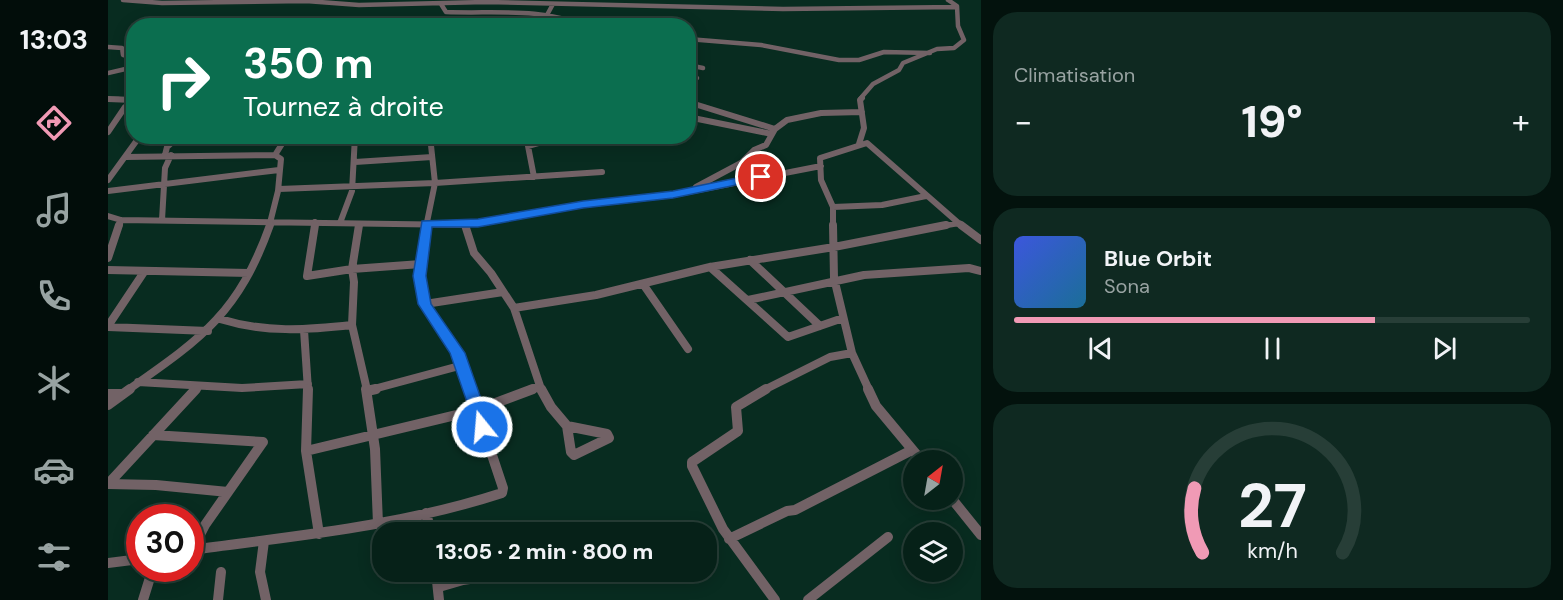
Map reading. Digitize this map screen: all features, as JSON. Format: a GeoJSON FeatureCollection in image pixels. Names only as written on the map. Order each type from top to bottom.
{"type":"FeatureCollection","features":[{"type":"Feature","properties":{"kind":"street"},"geometry":{"type":"LineString","coordinates":[[123,0],[162,3],[306,1],[362,6],[553,3],[783,9],[957,7]]}},
{"type":"Feature","properties":{"kind":"street"},"geometry":{"type":"LineString","coordinates":[[859,144],[863,136],[865,117],[860,98],[873,84],[899,70],[903,63],[937,49],[954,48],[964,40],[958,26],[956,4],[948,0]]}},
{"type":"Feature","properties":{"kind":"street"},"geometry":{"type":"LineString","coordinates":[[547,15],[553,3]]}},
{"type":"Feature","properties":{"kind":"street"},"geometry":{"type":"LineString","coordinates":[[441,4],[447,12],[518,11],[562,18]]}},
{"type":"Feature","properties":{"kind":"street"},"geometry":{"type":"LineString","coordinates":[[696,40],[761,45],[839,60],[859,60],[884,52],[930,53]]}},
{"type":"Feature","properties":{"kind":"street"},"geometry":{"type":"LineString","coordinates":[[108,47],[122,48],[123,55],[126,56]]}},
{"type":"Feature","properties":{"kind":"street"},"geometry":{"type":"LineString","coordinates":[[696,67],[703,68]]}},
{"type":"Feature","properties":{"kind":"street"},"geometry":{"type":"LineString","coordinates":[[108,73],[126,69]]}},
{"type":"Feature","properties":{"kind":"street"},"geometry":{"type":"LineString","coordinates":[[108,99],[126,100]]}},
{"type":"Feature","properties":{"kind":"street"},"geometry":{"type":"LineString","coordinates":[[696,105],[773,132]]}},
{"type":"Feature","properties":{"kind":"street"},"geometry":{"type":"LineString","coordinates":[[108,132],[126,106]]}},
{"type":"Feature","properties":{"kind":"street"},"geometry":{"type":"LineString","coordinates":[[693,190],[766,145],[773,132],[782,123],[798,116],[821,112],[862,112]]}},
{"type":"Feature","properties":{"kind":"street"},"geometry":{"type":"LineString","coordinates":[[696,118],[773,132]]}},
{"type":"Feature","properties":{"kind":"street"},"geometry":{"type":"LineString","coordinates":[[108,180],[134,144]]}},
{"type":"Feature","properties":{"kind":"street"},"geometry":{"type":"LineString","coordinates":[[162,220],[163,184],[168,155],[167,147],[170,144]]}},
{"type":"Feature","properties":{"kind":"street"},"geometry":{"type":"LineString","coordinates":[[275,155],[282,144]]}},
{"type":"Feature","properties":{"kind":"street"},"geometry":{"type":"LineString","coordinates":[[340,223],[349,206],[354,187],[355,144]]}},
{"type":"Feature","properties":{"kind":"street"},"geometry":{"type":"LineString","coordinates":[[387,522],[468,504],[502,493],[503,488],[463,365],[424,304],[419,276],[426,224],[435,183],[431,144]]}},
{"type":"Feature","properties":{"kind":"street"},"geometry":{"type":"LineString","coordinates":[[534,177],[528,146],[535,144]]}},
{"type":"Feature","properties":{"kind":"street"},"geometry":{"type":"LineString","coordinates":[[912,450],[876,405],[852,353],[834,280],[833,207],[821,180],[821,157],[859,144],[867,144],[981,240]]}},
{"type":"Feature","properties":{"kind":"street"},"geometry":{"type":"LineString","coordinates":[[108,405],[208,331],[220,319],[244,286],[270,224],[279,189],[281,159],[275,155],[125,157]]}},
{"type":"Feature","properties":{"kind":"street"},"geometry":{"type":"LineString","coordinates":[[355,162],[432,157]]}},
{"type":"Feature","properties":{"kind":"street"},"geometry":{"type":"LineString","coordinates":[[108,216],[121,220],[270,224],[315,222],[359,225],[465,225],[583,205],[673,195],[820,166]]}},
{"type":"Feature","properties":{"kind":"street"},"geometry":{"type":"LineString","coordinates":[[108,191],[279,170]]}},
{"type":"Feature","properties":{"kind":"street"},"geometry":{"type":"LineString","coordinates":[[279,189],[435,183],[602,172]]}},
{"type":"Feature","properties":{"kind":"street"},"geometry":{"type":"LineString","coordinates":[[833,207],[882,205],[927,196]]}},
{"type":"Feature","properties":{"kind":"street"},"geometry":{"type":"LineString","coordinates":[[108,258],[121,220]]}},
{"type":"Feature","properties":{"kind":"street"},"geometry":{"type":"LineString","coordinates":[[315,222],[306,275],[421,264]]}},
{"type":"Feature","properties":{"kind":"street"},"geometry":{"type":"LineString","coordinates":[[514,308],[596,295],[749,259],[834,247],[959,223]]}},
{"type":"Feature","properties":{"kind":"street"},"geometry":{"type":"LineString","coordinates":[[359,225],[352,269],[354,282],[352,325],[367,391],[373,434],[378,472],[378,522]]}},
{"type":"Feature","properties":{"kind":"street"},"geometry":{"type":"LineString","coordinates":[[465,225],[474,253],[514,308],[540,386],[551,407],[567,426],[574,455],[609,438],[607,434],[567,426]]}},
{"type":"Feature","properties":{"kind":"street"},"geometry":{"type":"LineString","coordinates":[[749,259],[820,326]]}},
{"type":"Feature","properties":{"kind":"street"},"geometry":{"type":"LineString","coordinates":[[710,267],[748,300],[764,318],[788,337],[843,318]]}},
{"type":"Feature","properties":{"kind":"street"},"geometry":{"type":"LineString","coordinates":[[748,300],[864,275],[969,268],[981,272]]}},
{"type":"Feature","properties":{"kind":"street"},"geometry":{"type":"LineString","coordinates":[[108,270],[249,273]]}},
{"type":"Feature","properties":{"kind":"street"},"geometry":{"type":"LineString","coordinates":[[108,327],[144,272]]}},
{"type":"Feature","properties":{"kind":"street"},"geometry":{"type":"LineString","coordinates":[[643,284],[688,349]]}},
{"type":"Feature","properties":{"kind":"street"},"geometry":{"type":"LineString","coordinates":[[424,304],[503,292]]}},
{"type":"Feature","properties":{"kind":"street"},"geometry":{"type":"LineString","coordinates":[[220,319],[260,331],[304,330],[352,325]]}},
{"type":"Feature","properties":{"kind":"street"},"geometry":{"type":"LineString","coordinates":[[108,327],[208,331]]}},
{"type":"Feature","properties":{"kind":"street"},"geometry":{"type":"LineString","coordinates":[[304,330],[309,407],[306,451],[319,534]]}},
{"type":"Feature","properties":{"kind":"street"},"geometry":{"type":"LineString","coordinates":[[775,600],[729,539],[709,503],[692,462],[738,431],[736,407],[740,404],[786,377],[803,372],[830,357],[852,353]]}},
{"type":"Feature","properties":{"kind":"street"},"geometry":{"type":"LineString","coordinates":[[367,391],[463,365]]}},
{"type":"Feature","properties":{"kind":"street"},"geometry":{"type":"LineString","coordinates":[[138,382],[242,388],[308,384]]}},
{"type":"Feature","properties":{"kind":"street"},"geometry":{"type":"LineString","coordinates":[[108,484],[178,405],[199,386]]}},
{"type":"Feature","properties":{"kind":"street"},"geometry":{"type":"LineString","coordinates":[[306,451],[477,410],[540,386]]}},
{"type":"Feature","properties":{"kind":"street"},"geometry":{"type":"LineString","coordinates":[[108,394],[121,394]]}},
{"type":"Feature","properties":{"kind":"street"},"geometry":{"type":"LineString","coordinates":[[153,435],[263,441],[204,527]]}},
{"type":"Feature","properties":{"kind":"street"},"geometry":{"type":"LineString","coordinates":[[729,539],[787,511],[795,510],[903,455]]}},
{"type":"Feature","properties":{"kind":"street"},"geometry":{"type":"LineString","coordinates":[[108,484],[156,485],[228,492]]}},
{"type":"Feature","properties":{"kind":"street"},"geometry":{"type":"LineString","coordinates":[[961,510],[981,535]]}},
{"type":"Feature","properties":{"kind":"street"},"geometry":{"type":"LineString","coordinates":[[426,513],[428,522]]}},
{"type":"Feature","properties":{"kind":"street"},"geometry":{"type":"LineString","coordinates":[[204,548],[372,525]]}},
{"type":"Feature","properties":{"kind":"street"},"geometry":{"type":"LineString","coordinates":[[808,600],[888,537]]}},
{"type":"Feature","properties":{"kind":"street"},"geometry":{"type":"LineString","coordinates":[[264,541],[260,572],[266,600]]}},
{"type":"Feature","properties":{"kind":"street"},"geometry":{"type":"LineString","coordinates":[[108,564],[126,561]]}},
{"type":"Feature","properties":{"kind":"street"},"geometry":{"type":"LineString","coordinates":[[218,600],[221,572]]}},
{"type":"Feature","properties":{"kind":"street"},"geometry":{"type":"LineString","coordinates":[[143,600],[149,582]]}},
{"type":"Feature","properties":{"kind":"street"},"geometry":{"type":"LineString","coordinates":[[437,582],[439,600]]}},
{"type":"Feature","properties":{"kind":"street"},"geometry":{"type":"LineString","coordinates":[[438,587],[456,582]]}},
{"type":"Feature","properties":{"kind":"route"},"geometry":{"type":"LineString","coordinates":[[482,427],[463,365],[424,304],[419,276],[426,224],[465,225],[583,205],[673,195],[761,177]]}}]}
